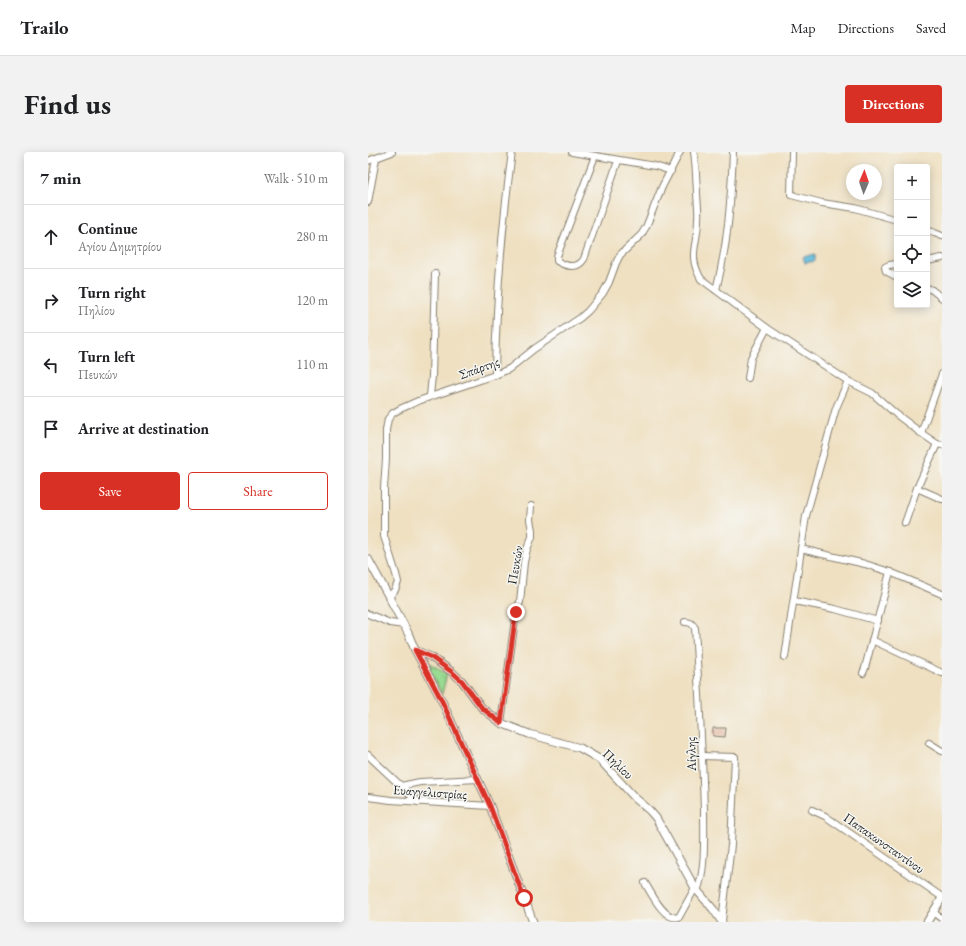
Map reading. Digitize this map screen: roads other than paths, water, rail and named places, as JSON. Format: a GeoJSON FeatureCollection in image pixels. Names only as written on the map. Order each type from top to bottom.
{"type":"FeatureCollection","features":[{"type":"Feature","properties":{"kind":"street"},"geometry":{"type":"LineString","coordinates":[[368,161],[392,152]]}},
{"type":"Feature","properties":{"kind":"street"},"geometry":{"type":"LineString","coordinates":[[495,375],[499,267],[512,152]]}},
{"type":"Feature","properties":{"kind":"street"},"geometry":{"type":"LineString","coordinates":[[572,152],[618,161],[655,166],[671,171]]}},
{"type":"Feature","properties":{"kind":"street","name":"Σπάρτης"},"geometry":{"type":"LineString","coordinates":[[389,597],[395,590],[398,582],[384,536],[384,488],[386,430],[388,419],[400,409],[430,396],[442,394],[495,375],[509,368],[580,318],[595,303],[610,282],[620,255],[641,235],[646,227],[654,205],[680,152]]}},
{"type":"Feature","properties":{"kind":"street"},"geometry":{"type":"LineString","coordinates":[[694,152],[698,220],[693,252],[696,269],[702,279],[767,328],[848,381],[879,399],[921,433],[939,444],[917,488],[905,523]]}},
{"type":"Feature","properties":{"kind":"street"},"geometry":{"type":"LineString","coordinates":[[716,290],[723,262],[729,225],[734,152]]}},
{"type":"Feature","properties":{"kind":"street"},"geometry":{"type":"LineString","coordinates":[[792,152],[791,195],[822,203],[855,208],[894,219]]}},
{"type":"Feature","properties":{"kind":"street"},"geometry":{"type":"LineString","coordinates":[[595,156],[557,256],[557,261],[562,264],[576,266],[581,264],[584,259],[618,161]]}},
{"type":"Feature","properties":{"kind":"street"},"geometry":{"type":"LineString","coordinates":[[368,202],[376,159]]}},
{"type":"Feature","properties":{"kind":"street"},"geometry":{"type":"LineString","coordinates":[[930,231],[942,236]]}},
{"type":"Feature","properties":{"kind":"street"},"geometry":{"type":"LineString","coordinates":[[930,260],[942,258]]}},
{"type":"Feature","properties":{"kind":"street"},"geometry":{"type":"LineString","coordinates":[[894,264],[885,267],[886,271],[894,275]]}},
{"type":"Feature","properties":{"kind":"street"},"geometry":{"type":"LineString","coordinates":[[430,396],[435,274]]}},
{"type":"Feature","properties":{"kind":"street"},"geometry":{"type":"LineString","coordinates":[[930,289],[942,298]]}},
{"type":"Feature","properties":{"kind":"street"},"geometry":{"type":"LineString","coordinates":[[748,378],[751,358],[767,328]]}},
{"type":"Feature","properties":{"kind":"street"},"geometry":{"type":"LineString","coordinates":[[921,433],[942,374]]}},
{"type":"Feature","properties":{"kind":"street"},"geometry":{"type":"LineString","coordinates":[[786,657],[806,516],[836,408],[848,381]]}},
{"type":"Feature","properties":{"kind":"street"},"geometry":{"type":"LineString","coordinates":[[917,488],[942,499]]}},
{"type":"Feature","properties":{"kind":"street","name":"Πευκών"},"geometry":{"type":"LineString","coordinates":[[501,723],[516,612],[520,602],[526,549],[532,537],[530,520],[531,506]]}},
{"type":"Feature","properties":{"kind":"street"},"geometry":{"type":"LineString","coordinates":[[801,549],[865,564],[890,572],[942,594]]}},
{"type":"Feature","properties":{"kind":"street"},"geometry":{"type":"LineString","coordinates":[[368,559],[404,625],[415,650],[441,699],[478,779],[490,806],[533,922]]}},
{"type":"Feature","properties":{"kind":"street"},"geometry":{"type":"LineString","coordinates":[[863,673],[890,572]]}},
{"type":"Feature","properties":{"kind":"street"},"geometry":{"type":"LineString","coordinates":[[794,601],[836,609],[878,621]]}},
{"type":"Feature","properties":{"kind":"street"},"geometry":{"type":"LineString","coordinates":[[368,614],[390,623],[404,625]]}},
{"type":"Feature","properties":{"kind":"street","name":"Αίγλης"},"geometry":{"type":"LineString","coordinates":[[645,883],[661,909],[670,918],[675,919],[679,917],[696,890],[702,877],[702,756],[695,628],[690,622],[685,622]]}},
{"type":"Feature","properties":{"kind":"street"},"geometry":{"type":"LineString","coordinates":[[872,640],[942,673]]}},
{"type":"Feature","properties":{"kind":"street","name":"Πηλίου"},"geometry":{"type":"LineString","coordinates":[[415,650],[431,657],[452,672],[462,681],[482,708],[501,723],[529,734],[580,748],[599,759],[635,798],[656,818],[696,890],[713,909],[722,922]]}},
{"type":"Feature","properties":{"kind":"street"},"geometry":{"type":"LineString","coordinates":[[929,743],[942,751]]}},
{"type":"Feature","properties":{"kind":"street"},"geometry":{"type":"LineString","coordinates":[[368,755],[418,802]]}},
{"type":"Feature","properties":{"kind":"street"},"geometry":{"type":"LineString","coordinates":[[702,756],[736,757],[731,845],[722,922]]}},
{"type":"Feature","properties":{"kind":"street"},"geometry":{"type":"LineString","coordinates":[[401,786],[420,782],[478,779]]}},
{"type":"Feature","properties":{"kind":"street","name":"Ευαγγελιστρίας"},"geometry":{"type":"LineString","coordinates":[[368,797],[418,802],[490,806]]}},
{"type":"Feature","properties":{"kind":"street","name":"Παπακωνσταντίνου"},"geometry":{"type":"LineString","coordinates":[[812,810],[824,816],[942,898]]}},
{"type":"Feature","properties":{"kind":"street"},"geometry":{"type":"LineString","coordinates":[[927,922],[942,898]]}},
{"type":"Feature","properties":{"kind":"street"},"geometry":{"type":"LineString","coordinates":[[933,912],[942,919]]}},
{"type":"Feature","properties":{"kind":"water"},"geometry":{"type":"Polygon","coordinates":[[[815,254],[815,261],[805,263],[803,257],[815,254]]]}}]}
